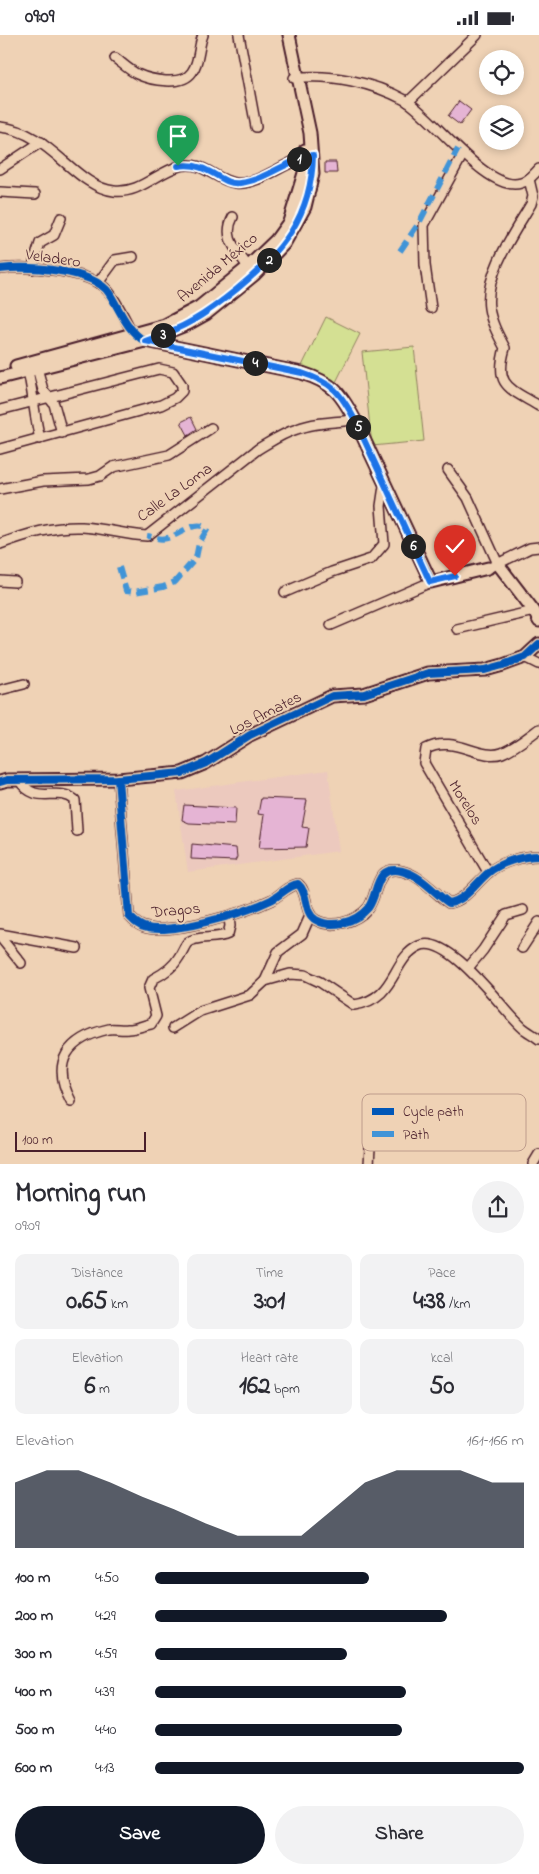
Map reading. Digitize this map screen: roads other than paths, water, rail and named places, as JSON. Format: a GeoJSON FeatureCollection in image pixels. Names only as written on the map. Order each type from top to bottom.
{"type":"FeatureCollection","features":[{"type":"Feature","properties":{"kind":"street"},"geometry":{"type":"LineString","coordinates":[[115,58],[136,73],[155,80],[178,80],[191,74],[198,61],[203,35]]}},
{"type":"Feature","properties":{"kind":"street"},"geometry":{"type":"LineString","coordinates":[[239,35],[256,127]]}},
{"type":"Feature","properties":{"kind":"street","name":"Avenida México"},"geometry":{"type":"LineString","coordinates":[[0,370],[32,366],[145,341],[176,330],[206,315],[254,275],[284,244],[305,207],[313,173],[289,35]]}},
{"type":"Feature","properties":{"kind":"street"},"geometry":{"type":"LineString","coordinates":[[408,102],[476,35]]}},
{"type":"Feature","properties":{"kind":"street"},"geometry":{"type":"LineString","coordinates":[[296,77],[322,77],[350,81],[383,90],[408,102],[463,153],[501,181],[515,184],[529,179],[539,169]]}},
{"type":"Feature","properties":{"kind":"street"},"geometry":{"type":"LineString","coordinates":[[0,127],[10,128],[41,142],[91,183],[114,191],[133,189],[178,166],[190,164],[200,166],[225,181],[238,184],[257,180],[277,168],[309,156]]}},
{"type":"Feature","properties":{"kind":"street"},"geometry":{"type":"LineString","coordinates":[[0,169],[41,142]]}},
{"type":"Feature","properties":{"kind":"street"},"geometry":{"type":"LineString","coordinates":[[431,308],[425,265],[424,225],[463,153]]}},
{"type":"Feature","properties":{"kind":"street","name":"Avenida México"},"geometry":{"type":"LineString","coordinates":[[0,378],[183,317],[199,307],[248,267],[276,239],[289,222],[309,156]]}},
{"type":"Feature","properties":{"kind":"street"},"geometry":{"type":"LineString","coordinates":[[529,179],[533,197],[532,204],[503,251],[490,287],[489,307],[494,327],[505,348],[500,370],[504,381],[512,390],[539,405]]}},
{"type":"Feature","properties":{"kind":"street"},"geometry":{"type":"LineString","coordinates":[[0,192],[35,194]]}},
{"type":"Feature","properties":{"kind":"street"},"geometry":{"type":"LineString","coordinates":[[233,217],[228,227],[229,238],[248,267]]}},
{"type":"Feature","properties":{"kind":"street"},"geometry":{"type":"LineString","coordinates":[[32,269],[40,243],[54,235],[61,218]]}},
{"type":"Feature","properties":{"kind":"street"},"geometry":{"type":"LineString","coordinates":[[98,283],[115,259],[133,257]]}},
{"type":"Feature","properties":{"kind":"street","name":"Veladero"},"geometry":{"type":"LineString","coordinates":[[0,269],[32,269],[86,277],[108,291],[133,334]]}},
{"type":"Feature","properties":{"kind":"street"},"geometry":{"type":"LineString","coordinates":[[133,334],[145,341],[302,373],[322,379],[333,387],[344,397],[430,582]]}},
{"type":"Feature","properties":{"kind":"street"},"geometry":{"type":"LineString","coordinates":[[32,366],[48,397],[54,404],[62,433]]}},
{"type":"Feature","properties":{"kind":"street"},"geometry":{"type":"LineString","coordinates":[[32,366],[33,410],[40,439]]}},
{"type":"Feature","properties":{"kind":"street"},"geometry":{"type":"LineString","coordinates":[[0,409],[159,369],[173,372],[182,385],[182,391],[175,398],[161,405],[0,449]]}},
{"type":"Feature","properties":{"kind":"street","name":"Calle La Loma"},"geometry":{"type":"LineString","coordinates":[[0,544],[41,530],[62,527],[84,527],[126,535],[147,535],[190,501],[212,487],[252,454],[277,438],[296,429],[355,420]]}},
{"type":"Feature","properties":{"kind":"street"},"geometry":{"type":"LineString","coordinates":[[0,489],[43,481],[94,478],[113,467],[169,455],[211,428]]}},
{"type":"Feature","properties":{"kind":"street"},"geometry":{"type":"LineString","coordinates":[[448,470],[468,498],[493,566],[536,616]]}},
{"type":"Feature","properties":{"kind":"street"},"geometry":{"type":"LineString","coordinates":[[285,592],[332,572],[371,559],[384,544],[381,506],[384,486]]}},
{"type":"Feature","properties":{"kind":"street"},"geometry":{"type":"LineString","coordinates":[[331,625],[430,582],[493,566],[530,548],[539,547]]}},
{"type":"Feature","properties":{"kind":"street"},"geometry":{"type":"LineString","coordinates":[[0,581],[15,582]]}},
{"type":"Feature","properties":{"kind":"street"},"geometry":{"type":"LineString","coordinates":[[457,629],[536,616]]}},
{"type":"Feature","properties":{"kind":"street","name":"Los Amates"},"geometry":{"type":"LineString","coordinates":[[0,782],[19,780],[118,779],[182,773],[206,763],[250,735],[338,694],[364,694],[428,673],[485,670],[526,657],[539,644]]}},
{"type":"Feature","properties":{"kind":"street"},"geometry":{"type":"LineString","coordinates":[[526,657],[539,664]]}},
{"type":"Feature","properties":{"kind":"street"},"geometry":{"type":"LineString","coordinates":[[0,690],[24,684]]}},
{"type":"Feature","properties":{"kind":"street","name":"Morelos"},"geometry":{"type":"LineString","coordinates":[[488,872],[424,763],[426,749],[436,744],[453,745],[492,754],[502,753],[539,729]]}},
{"type":"Feature","properties":{"kind":"street","name":"Dragos"},"geometry":{"type":"LineString","coordinates":[[118,779],[130,915],[133,920],[146,928],[202,923],[229,917],[274,899],[291,885],[298,884],[303,888],[310,916]]}},
{"type":"Feature","properties":{"kind":"street"},"geometry":{"type":"LineString","coordinates":[[19,780],[26,791],[34,794],[70,795],[75,799],[77,831]]}},
{"type":"Feature","properties":{"kind":"street"},"geometry":{"type":"LineString","coordinates":[[173,1028],[200,1011],[250,995],[265,981],[278,952],[302,934],[310,916],[323,923],[350,921],[368,907],[378,881],[385,873],[400,871],[419,877],[449,903],[456,902],[488,872],[508,862],[539,856]]}},
{"type":"Feature","properties":{"kind":"street"},"geometry":{"type":"LineString","coordinates":[[468,968],[483,950],[506,915],[522,910]]}},
{"type":"Feature","properties":{"kind":"street"},"geometry":{"type":"LineString","coordinates":[[70,1101],[62,1086],[62,1066],[67,1050],[92,1035],[111,1029],[129,1029],[151,1023],[156,1016],[149,988],[153,979],[167,972],[178,959],[187,943],[197,938],[218,939],[228,934],[230,926],[229,917]]}},
{"type":"Feature","properties":{"kind":"street"},"geometry":{"type":"LineString","coordinates":[[522,948],[539,921]]}},
{"type":"Feature","properties":{"kind":"street"},"geometry":{"type":"LineString","coordinates":[[0,936],[77,948]]}},
{"type":"Feature","properties":{"kind":"street"},"geometry":{"type":"LineString","coordinates":[[0,936],[21,963]]}},
{"type":"Feature","properties":{"kind":"street"},"geometry":{"type":"LineString","coordinates":[[265,981],[290,974],[305,975],[354,1005],[368,1003],[381,994],[412,949],[423,944],[434,946],[468,968],[491,990],[523,1028],[539,1039]]}},
{"type":"Feature","properties":{"kind":"street"},"geometry":{"type":"LineString","coordinates":[[369,1164],[370,1151]]}},
{"type":"Feature","properties":{"kind":"street"},"geometry":{"type":"LineString","coordinates":[[533,1164],[539,1154]]}}]}
